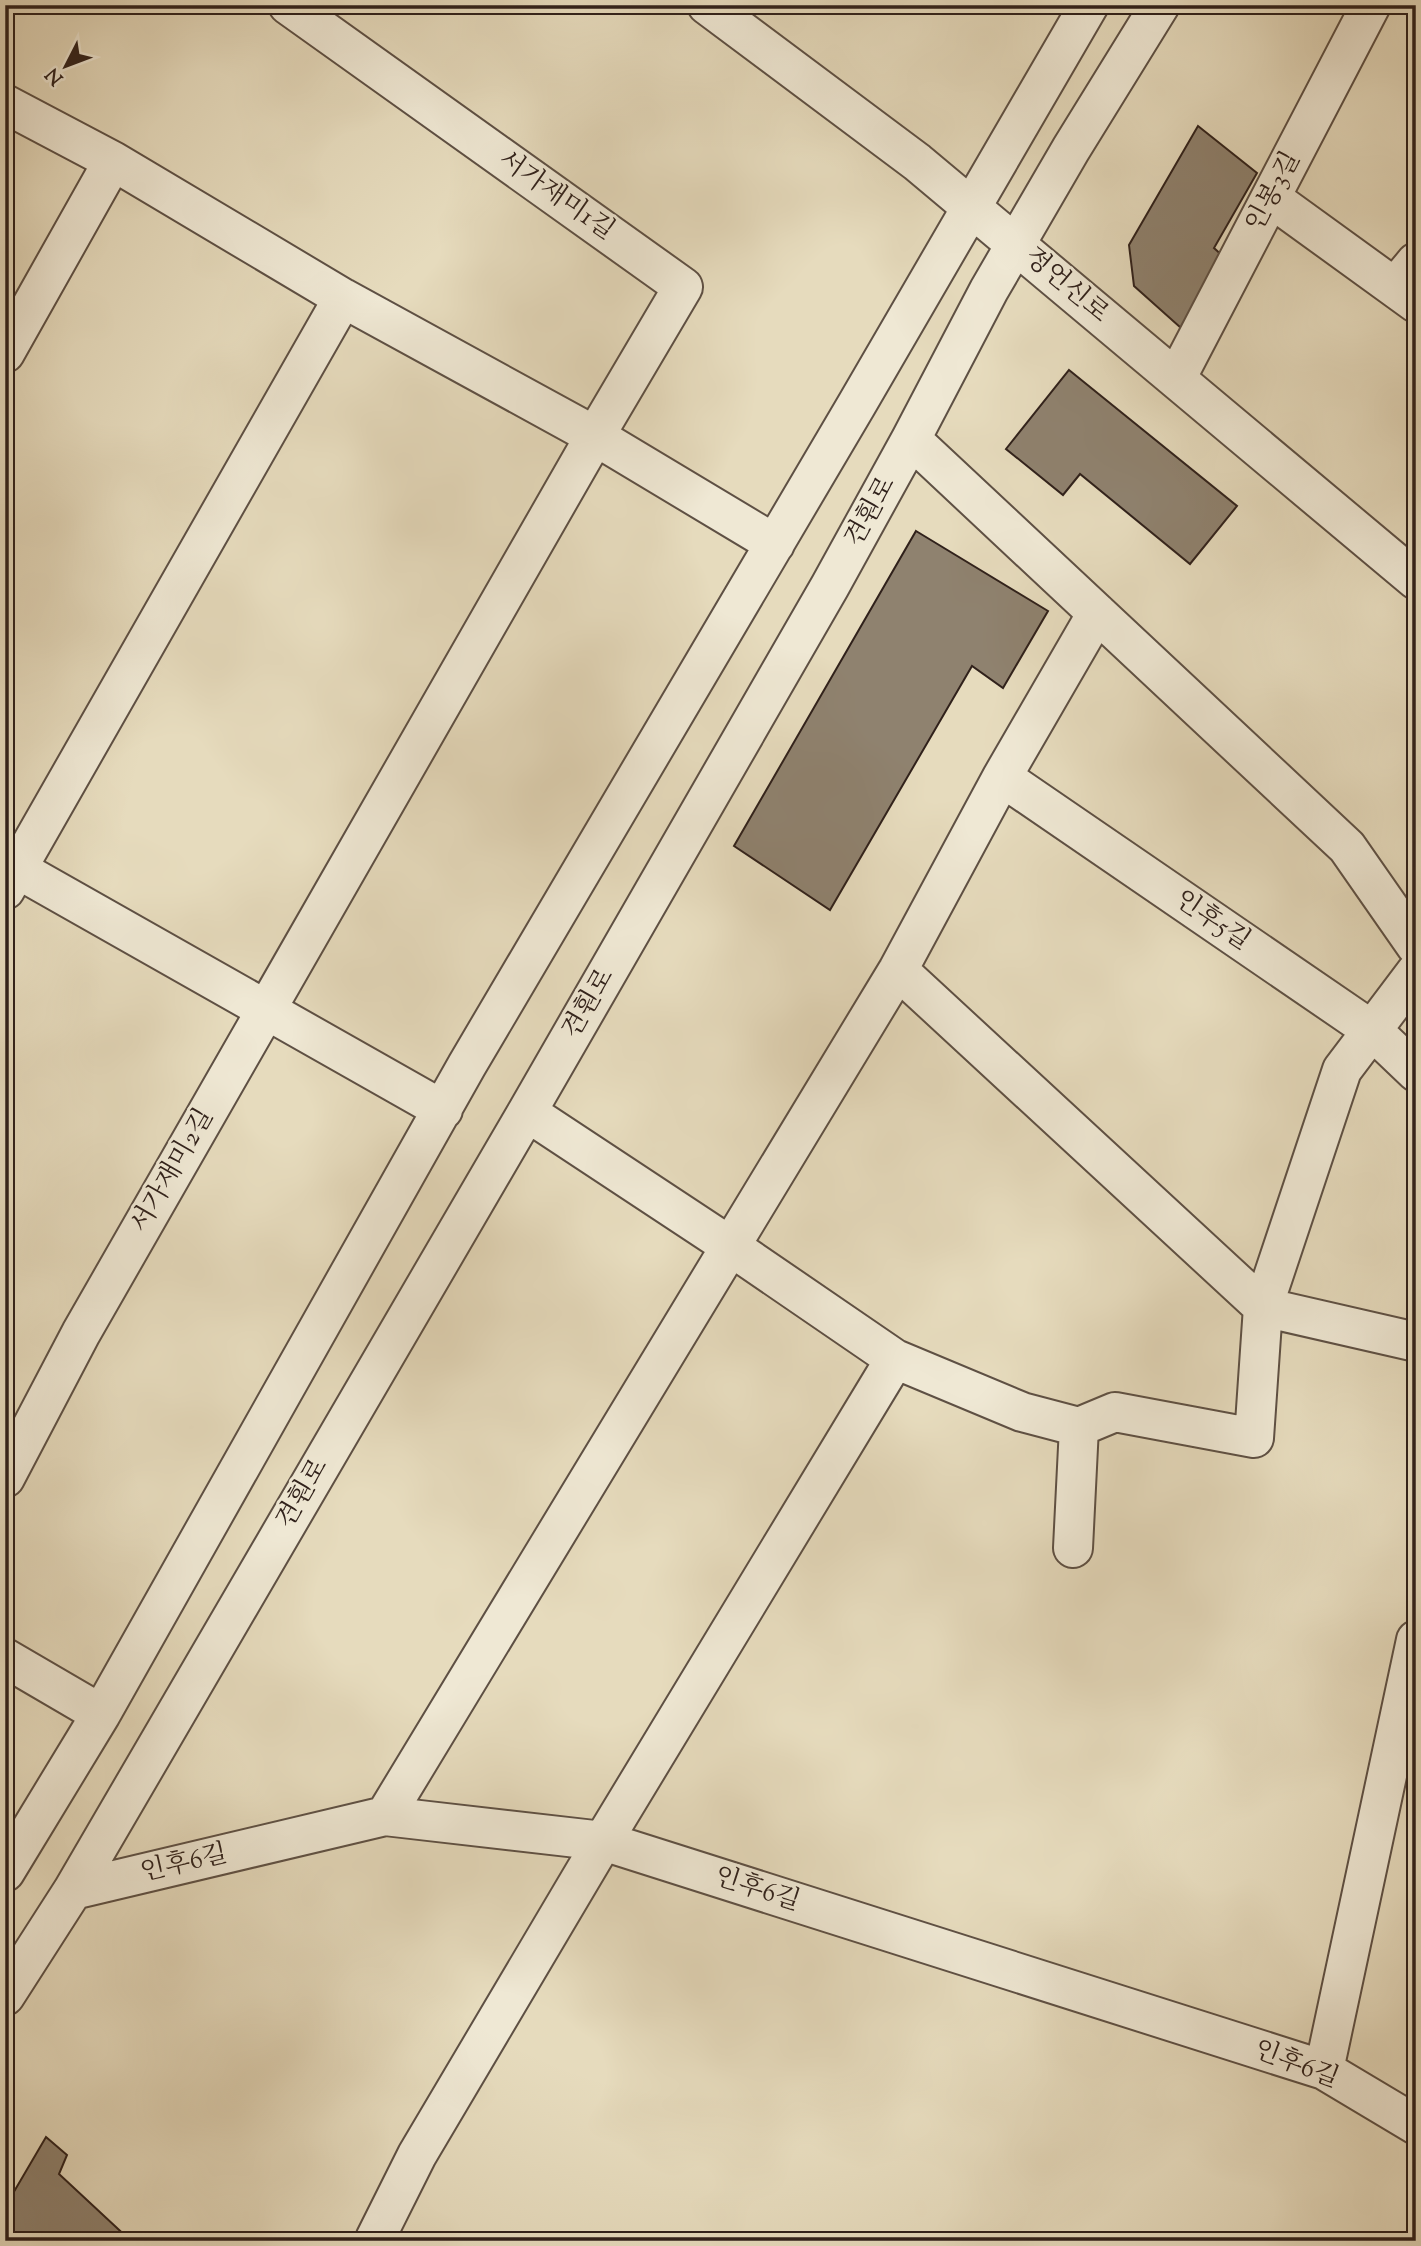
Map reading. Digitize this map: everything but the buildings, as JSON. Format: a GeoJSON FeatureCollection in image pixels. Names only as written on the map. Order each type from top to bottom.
{"type":"FeatureCollection","features":[{"type":"Feature","properties":{"kind":"street","name":"서가재미1길"},"geometry":{"type":"LineString","coordinates":[[288,5],[683,287],[445,698]]}},
{"type":"Feature","properties":{"kind":"street","name":"정언신로"},"geometry":{"type":"LineString","coordinates":[[707,5],[906,153],[1177,377],[1416,580]]}},
{"type":"Feature","properties":{"kind":"street"},"geometry":{"type":"LineString","coordinates":[[5,1872],[102,1714],[467,1065],[1089,5]]}},
{"type":"Feature","properties":{"kind":"street","name":"견훤로"},"geometry":{"type":"LineString","coordinates":[[5,1996],[73,1890],[527,1112],[830,586],[912,439],[989,290],[1071,149],[1160,5]]}},
{"type":"Feature","properties":{"kind":"street","name":"인봉3길"},"geometry":{"type":"LineString","coordinates":[[1177,377],[1371,5]]}},
{"type":"Feature","properties":{"kind":"street"},"geometry":{"type":"LineString","coordinates":[[8,112],[113,161],[343,298],[595,436],[775,544]]}},
{"type":"Feature","properties":{"kind":"street"},"geometry":{"type":"LineString","coordinates":[[5,352],[113,161]]}},
{"type":"Feature","properties":{"kind":"street"},"geometry":{"type":"LineString","coordinates":[[1271,198],[1409,284]]}},
{"type":"Feature","properties":{"kind":"street"},"geometry":{"type":"LineString","coordinates":[[343,298],[9,874],[266,1009],[443,1110]]}},
{"type":"Feature","properties":{"kind":"street"},"geometry":{"type":"LineString","coordinates":[[912,439],[1346,847],[1416,946]]}},
{"type":"Feature","properties":{"kind":"street"},"geometry":{"type":"LineString","coordinates":[[385,1816],[898,970],[1002,777],[1097,612]]}},
{"type":"Feature","properties":{"kind":"street","name":"서가재미2길"},"geometry":{"type":"LineString","coordinates":[[5,1478],[80,1333],[445,698]]}},
{"type":"Feature","properties":{"kind":"street","name":"인후5길"},"geometry":{"type":"LineString","coordinates":[[1002,777],[1373,1031],[1416,1072]]}},
{"type":"Feature","properties":{"kind":"street"},"geometry":{"type":"LineString","coordinates":[[898,970],[1263,1307],[1416,1342]]}},
{"type":"Feature","properties":{"kind":"street"},"geometry":{"type":"LineString","coordinates":[[527,1112],[730,1245],[895,1359],[1021,1412],[1079,1427],[1115,1412],[1254,1438],[1263,1307],[1342,1070],[1416,972]]}},
{"type":"Feature","properties":{"kind":"street"},"geometry":{"type":"LineString","coordinates":[[377,2241],[375,2239],[417,2155],[603,1841],[895,1359]]}},
{"type":"Feature","properties":{"kind":"street"},"geometry":{"type":"LineString","coordinates":[[1073,1548],[1079,1427]]}},
{"type":"Feature","properties":{"kind":"street"},"geometry":{"type":"LineString","coordinates":[[1324,2070],[1416,1640]]}},
{"type":"Feature","properties":{"kind":"street"},"geometry":{"type":"LineString","coordinates":[[5,1658],[102,1714]]}},
{"type":"Feature","properties":{"kind":"street","name":"인후6길"},"geometry":{"type":"LineString","coordinates":[[73,1890],[385,1816],[603,1841],[1324,2070],[1416,2125]]}}]}
